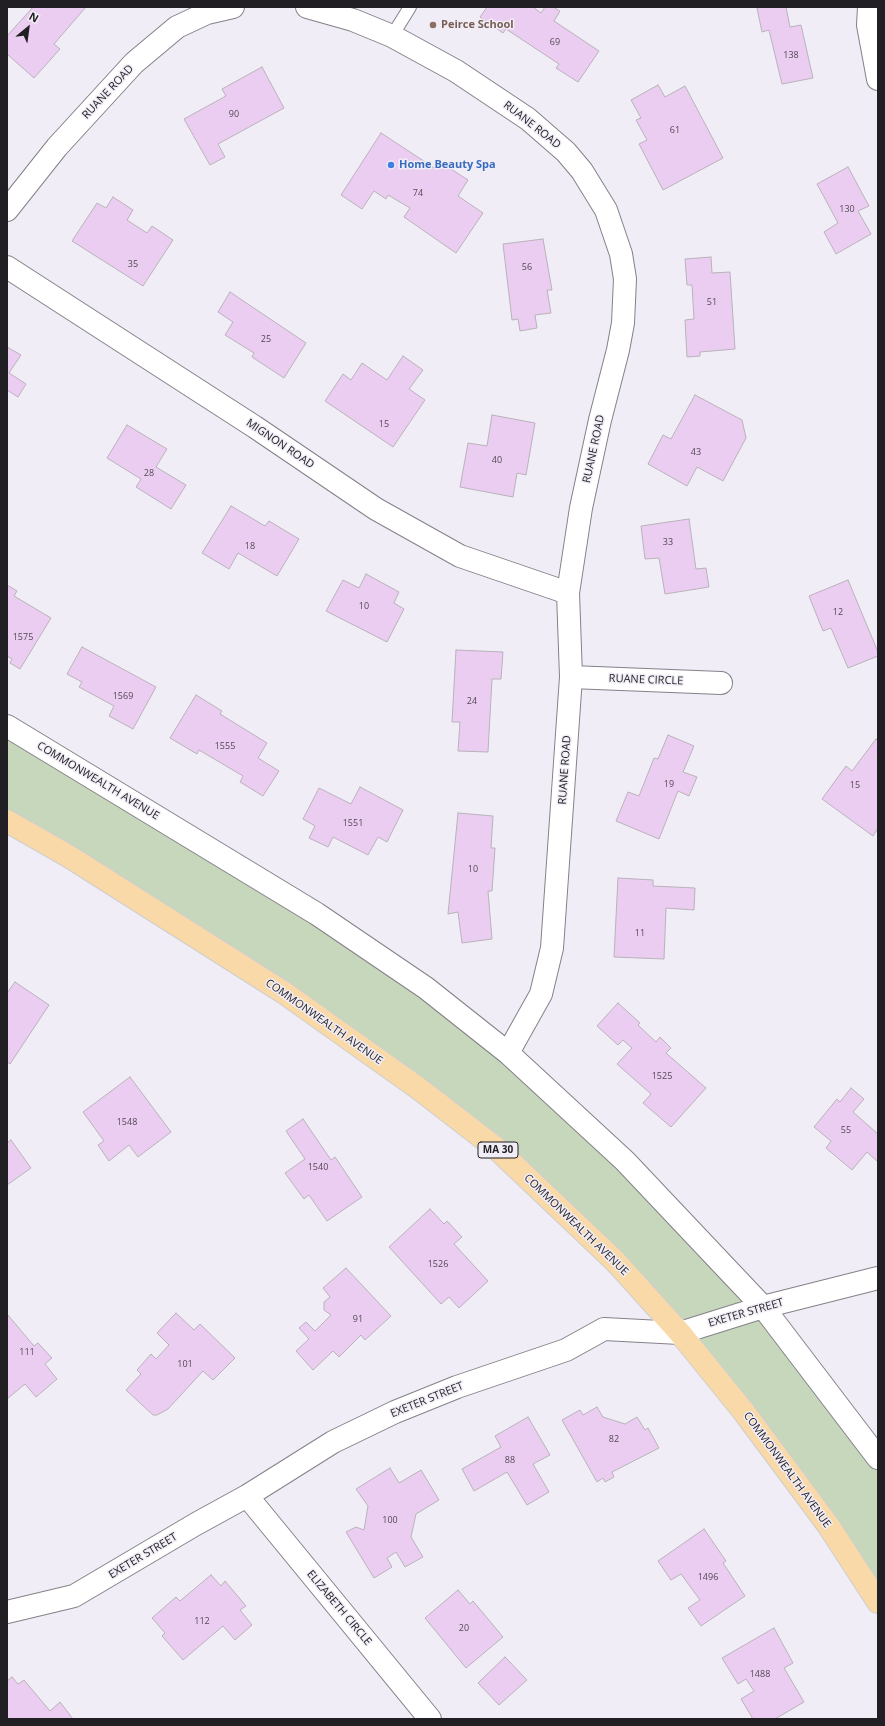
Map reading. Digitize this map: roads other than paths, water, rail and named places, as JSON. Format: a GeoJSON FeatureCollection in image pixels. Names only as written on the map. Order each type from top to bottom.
{"type":"FeatureCollection","features":[{"type":"Feature","properties":{"kind":"main road","name":"COMMONWEALTH AVENUE"},"geometry":{"type":"LineString","coordinates":[[7,821],[70,857],[283,992],[418,1088],[497,1149],[615,1261],[680,1333],[744,1412],[828,1525],[878,1602]]}},
{"type":"Feature","properties":{"kind":"street","name":"RUANE ROAD"},"geometry":{"type":"LineString","coordinates":[[7,210],[57,147],[134,63],[177,26],[208,12],[233,7]]}},
{"type":"Feature","properties":{"kind":"street","name":"RUANE ROAD"},"geometry":{"type":"LineString","coordinates":[[307,7],[353,20],[392,36],[424,52],[492,94],[548,135],[582,171],[606,210],[615,232],[625,279],[624,322],[600,420],[581,508],[568,593],[571,677],[552,948],[541,994],[508,1053]]}},
{"type":"Feature","properties":{"kind":"street"},"geometry":{"type":"LineString","coordinates":[[869,7],[868,25],[878,79]]}},
{"type":"Feature","properties":{"kind":"street","name":"MIGNON ROAD"},"geometry":{"type":"LineString","coordinates":[[7,267],[255,427],[376,509],[460,556],[568,593]]}},
{"type":"Feature","properties":{"kind":"street","name":"RUANE CIRCLE"},"geometry":{"type":"LineString","coordinates":[[571,677],[721,683]]}},
{"type":"Feature","properties":{"kind":"street","name":"COMMONWEALTH AVENUE"},"geometry":{"type":"LineString","coordinates":[[7,726],[318,914],[426,988],[508,1053],[625,1161],[763,1307],[878,1458]]}},
{"type":"Feature","properties":{"kind":"street","name":"EXETER STREET"},"geometry":{"type":"LineString","coordinates":[[7,1612],[74,1596],[247,1496],[333,1442],[395,1412],[457,1387],[566,1350],[604,1329],[680,1333],[763,1307],[878,1278]]}},
{"type":"Feature","properties":{"kind":"street","name":"ELIZABETH CIRCLE"},"geometry":{"type":"LineString","coordinates":[[247,1496],[430,1719]]}},
{"type":"Feature","properties":{"kind":"lane"},"geometry":{"type":"LineString","coordinates":[[392,36],[410,7]]}},
{"type":"Feature","properties":{"kind":"place","name":"Peirce School"},"geometry":{"type":"Point","coordinates":[433,25]}},
{"type":"Feature","properties":{"kind":"place","name":"Home Beauty Spa"},"geometry":{"type":"Point","coordinates":[391,165]}}]}
